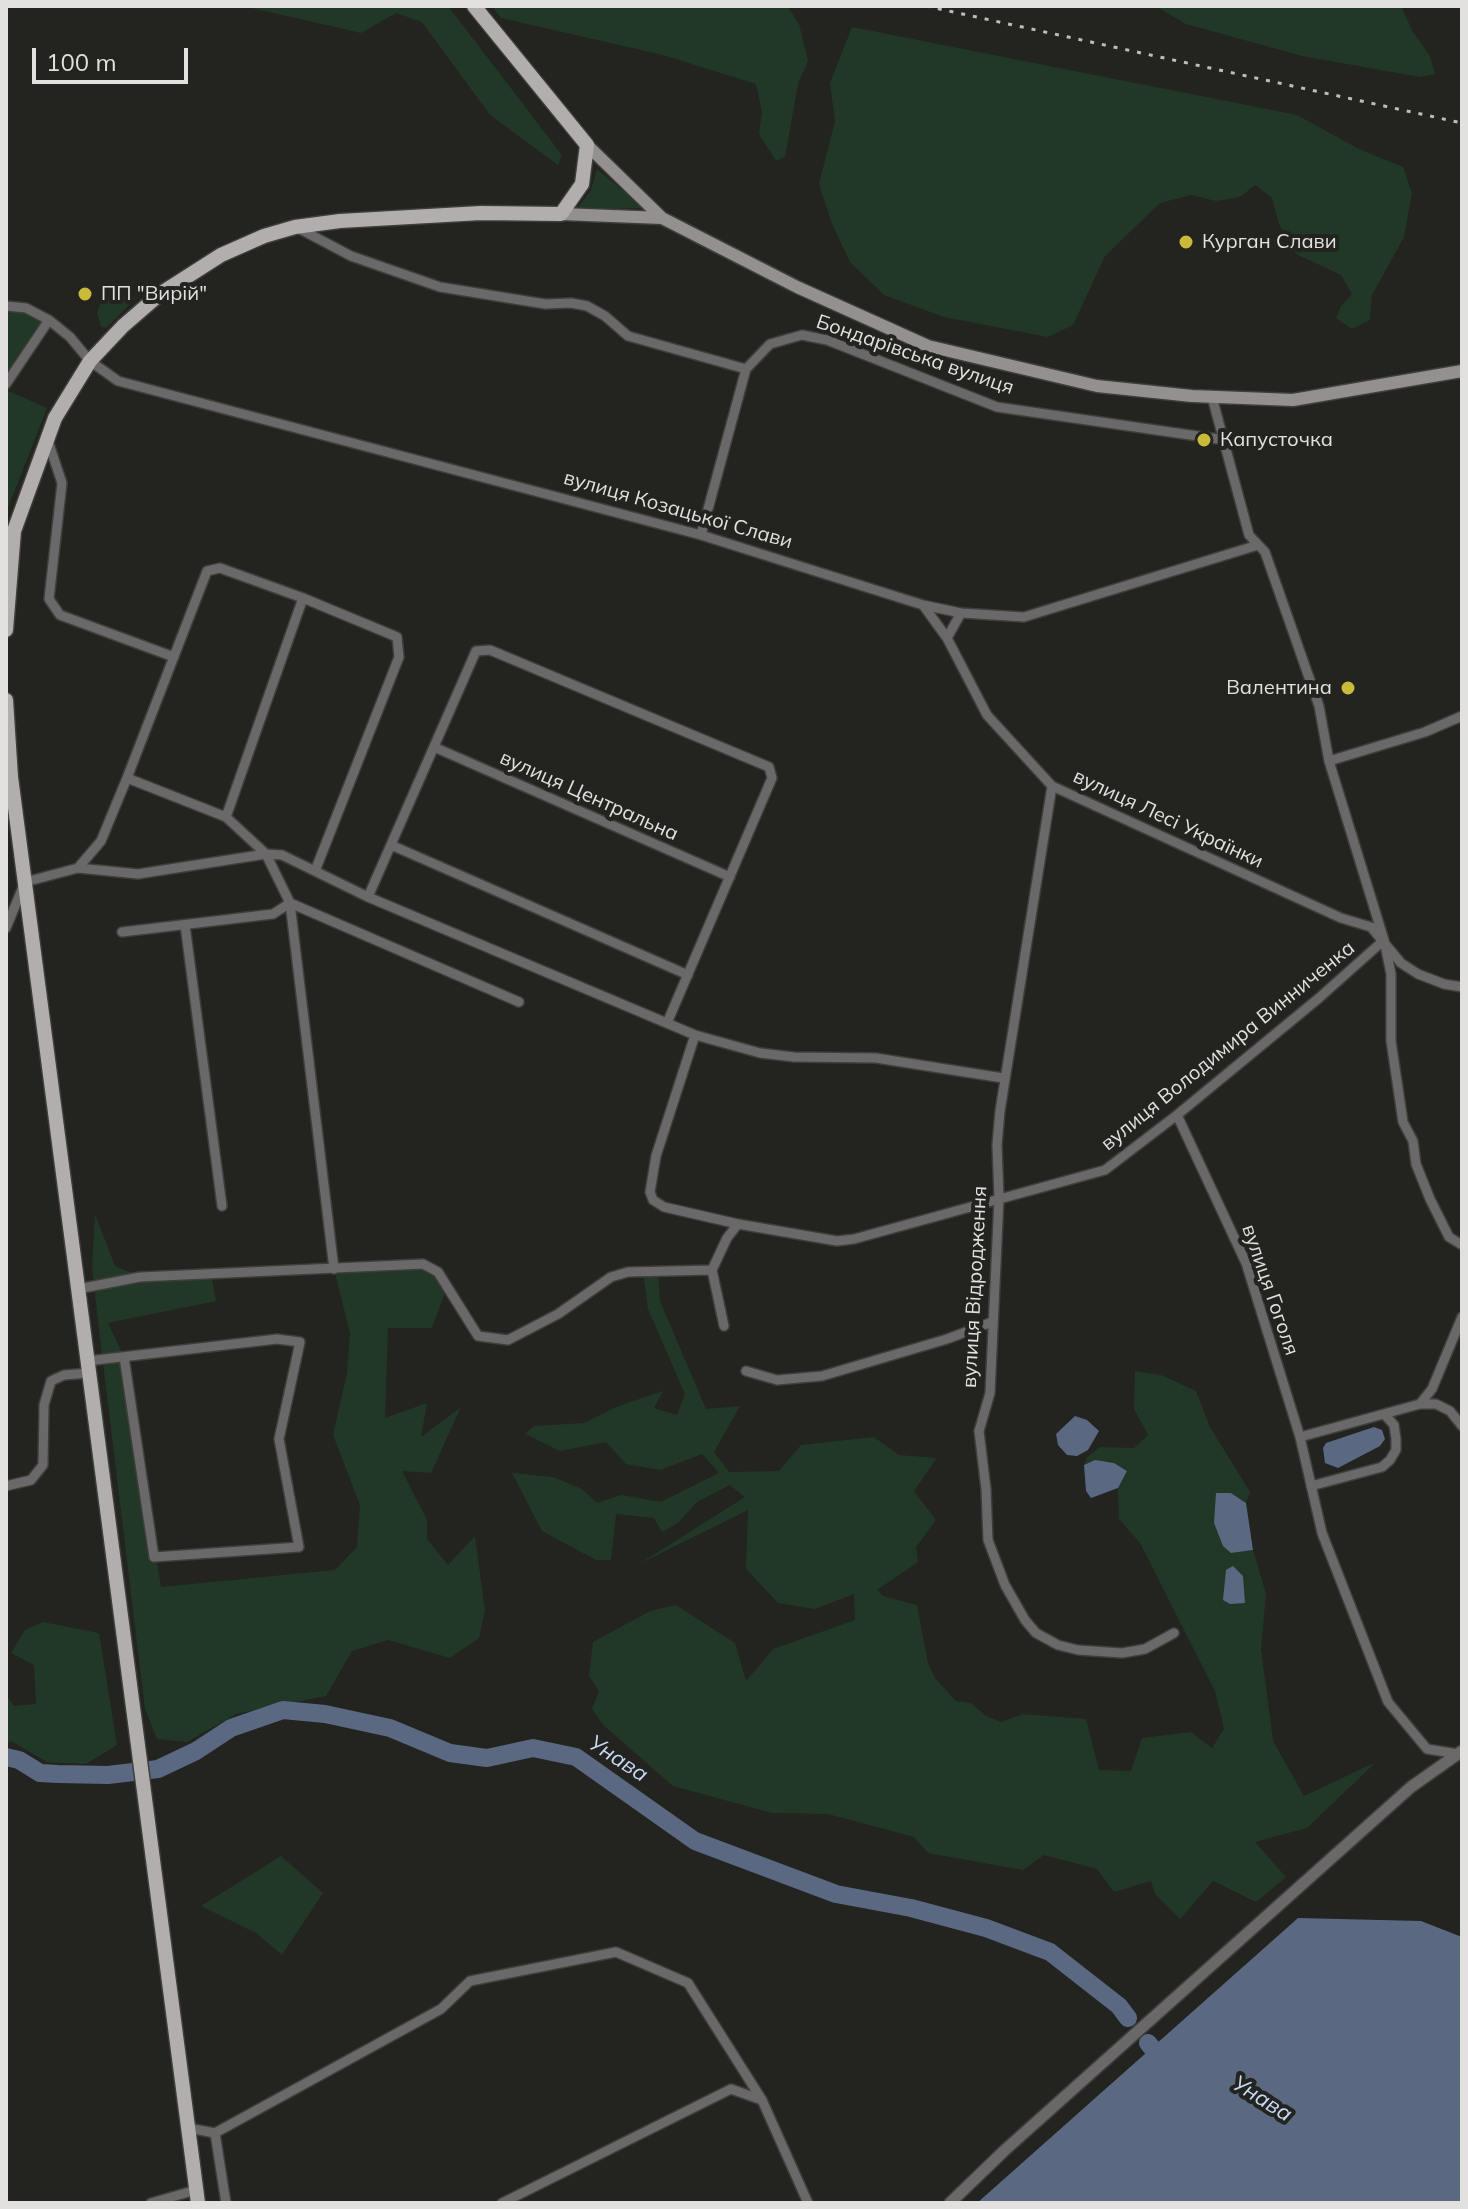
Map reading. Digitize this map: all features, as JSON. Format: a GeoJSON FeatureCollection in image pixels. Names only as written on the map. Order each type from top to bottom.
{"type":"FeatureCollection","features":[{"type":"Feature","properties":{"kind":"main road"},"geometry":{"type":"LineString","coordinates":[[474,6],[587,145],[662,218],[797,287],[928,346],[1097,386],[1212,397],[1293,400],[1462,371]]}},
{"type":"Feature","properties":{"kind":"main road"},"geometry":{"type":"LineString","coordinates":[[561,214],[582,184],[587,145]]}},
{"type":"Feature","properties":{"kind":"main road"},"geometry":{"type":"LineString","coordinates":[[6,630],[14,531],[55,418],[90,361],[123,326],[160,294],[193,272],[235,249],[295,227],[481,213],[662,218]]}},
{"type":"Feature","properties":{"kind":"main road"},"geometry":{"type":"LineString","coordinates":[[6,700],[11,777],[197,2196]]}},
{"type":"Feature","properties":{"kind":"street"},"geometry":{"type":"LineString","coordinates":[[295,227],[351,256],[440,287],[545,304],[587,306],[605,316],[628,336],[746,369],[701,535]]}},
{"type":"Feature","properties":{"kind":"street"},"geometry":{"type":"LineString","coordinates":[[6,306],[26,308],[49,320],[6,384]]}},
{"type":"Feature","properties":{"kind":"street","name":"вулиця Козацької Слави"},"geometry":{"type":"LineString","coordinates":[[49,320],[70,337],[90,361],[118,381],[701,535],[923,605],[961,613],[1024,617],[1258,545]]}},
{"type":"Feature","properties":{"kind":"street","name":"Бондарівська вулиця"},"geometry":{"type":"LineString","coordinates":[[746,369],[770,344],[802,335],[827,340],[997,407],[1225,440]]}},
{"type":"Feature","properties":{"kind":"street"},"geometry":{"type":"LineString","coordinates":[[1212,397],[1249,535],[1265,552],[1319,706],[1329,761],[1384,940],[1391,974],[1391,1041],[1403,1122],[1413,1141],[1416,1164],[1430,1199],[1449,1237],[1462,1245]]}},
{"type":"Feature","properties":{"kind":"street"},"geometry":{"type":"LineString","coordinates":[[47,438],[62,483],[49,599],[60,615],[174,657]]}},
{"type":"Feature","properties":{"kind":"street"},"geometry":{"type":"LineString","coordinates":[[78,868],[101,841],[207,571],[220,568],[397,637],[399,657],[315,871]]}},
{"type":"Feature","properties":{"kind":"street"},"geometry":{"type":"LineString","coordinates":[[226,817],[303,598]]}},
{"type":"Feature","properties":{"kind":"street","name":"вулиця Лесі Українки"},"geometry":{"type":"LineString","coordinates":[[923,605],[947,638],[987,715],[1052,786],[1341,918],[1371,927],[1401,963],[1418,974],[1462,987]]}},
{"type":"Feature","properties":{"kind":"street"},"geometry":{"type":"LineString","coordinates":[[947,638],[961,613]]}},
{"type":"Feature","properties":{"kind":"street"},"geometry":{"type":"LineString","coordinates":[[368,897],[476,651],[490,650],[769,767],[772,778],[688,975],[671,1024]]}},
{"type":"Feature","properties":{"kind":"street"},"geometry":{"type":"LineString","coordinates":[[1329,761],[1425,732],[1462,716]]}},
{"type":"Feature","properties":{"kind":"street","name":"вулиця Центральна"},"geometry":{"type":"LineString","coordinates":[[434,747],[730,877]]}},
{"type":"Feature","properties":{"kind":"street"},"geometry":{"type":"LineString","coordinates":[[127,778],[226,817],[266,854],[290,903],[334,1269]]}},
{"type":"Feature","properties":{"kind":"street","name":"вулиця Відродження"},"geometry":{"type":"LineString","coordinates":[[1052,786],[1003,1078],[997,1145],[999,1198],[990,1393],[979,1431],[988,1540],[1015,1605],[1036,1633],[1058,1645],[1078,1650],[1122,1653],[1145,1649],[1174,1633]]}},
{"type":"Feature","properties":{"kind":"street"},"geometry":{"type":"LineString","coordinates":[[391,845],[688,975]]}},
{"type":"Feature","properties":{"kind":"street"},"geometry":{"type":"LineString","coordinates":[[6,928],[25,882],[78,868],[138,874],[266,854],[282,855],[368,897],[695,1035],[760,1053],[794,1057],[876,1058],[1003,1078]]}},
{"type":"Feature","properties":{"kind":"street"},"geometry":{"type":"LineString","coordinates":[[122,932],[273,914],[290,903]]}},
{"type":"Feature","properties":{"kind":"street"},"geometry":{"type":"LineString","coordinates":[[290,903],[519,1002]]}},
{"type":"Feature","properties":{"kind":"street"},"geometry":{"type":"LineString","coordinates":[[185,925],[222,1206]]}},
{"type":"Feature","properties":{"kind":"street","name":"вулиця Володимира Винниченка"},"geometry":{"type":"LineString","coordinates":[[695,1035],[656,1156],[650,1192],[653,1200],[664,1207],[738,1224],[837,1241],[867,1237],[1105,1170],[1319,998],[1384,940]]}},
{"type":"Feature","properties":{"kind":"street","name":"вулиця Гоголя"},"geometry":{"type":"LineString","coordinates":[[1177,1115],[1246,1263],[1300,1437],[1322,1533],[1388,1702],[1427,1749],[1460,1752]]}},
{"type":"Feature","properties":{"kind":"street"},"geometry":{"type":"LineString","coordinates":[[724,1326],[712,1270],[727,1238],[738,1224]]}},
{"type":"Feature","properties":{"kind":"street"},"geometry":{"type":"LineString","coordinates":[[78,1289],[140,1277],[423,1264],[438,1272],[478,1336],[508,1340],[558,1314],[611,1277],[628,1272],[712,1270]]}},
{"type":"Feature","properties":{"kind":"street"},"geometry":{"type":"LineString","coordinates":[[1420,1404],[1432,1389],[1462,1317]]}},
{"type":"Feature","properties":{"kind":"street"},"geometry":{"type":"LineString","coordinates":[[746,1371],[777,1380],[822,1376],[947,1339],[992,1322]]}},
{"type":"Feature","properties":{"kind":"street"},"geometry":{"type":"LineString","coordinates":[[6,1486],[31,1480],[43,1465],[44,1405],[51,1381],[124,1357],[277,1339],[300,1342],[279,1439],[299,1547],[154,1557],[124,1357]]}},
{"type":"Feature","properties":{"kind":"street"},"geometry":{"type":"LineString","coordinates":[[1300,1437],[1420,1404],[1436,1404],[1450,1411],[1462,1426]]}},
{"type":"Feature","properties":{"kind":"street"},"geometry":{"type":"LineString","coordinates":[[1311,1486],[1382,1467],[1390,1460],[1396,1450],[1396,1439],[1394,1425],[1384,1414]]}},
{"type":"Feature","properties":{"kind":"street"},"geometry":{"type":"LineString","coordinates":[[954,2199],[1411,1787],[1460,1752]]}},
{"type":"Feature","properties":{"kind":"street"},"geometry":{"type":"LineString","coordinates":[[188,2128],[215,2133],[441,2009],[470,1981],[616,1952],[688,1983],[762,2100],[808,2203]]}},
{"type":"Feature","properties":{"kind":"street"},"geometry":{"type":"LineString","coordinates":[[502,2203],[731,2089],[762,2100]]}},
{"type":"Feature","properties":{"kind":"street"},"geometry":{"type":"LineString","coordinates":[[215,2133],[226,2203]]}},
{"type":"Feature","properties":{"kind":"street"},"geometry":{"type":"LineString","coordinates":[[151,2203],[197,2196]]}},
{"type":"Feature","properties":{"kind":"green space"},"geometry":{"type":"Polygon","coordinates":[[[243,6],[448,6],[562,155],[558,165],[490,115],[422,22],[396,13],[361,33],[243,6]]]}},
{"type":"Feature","properties":{"kind":"green space"},"geometry":{"type":"Polygon","coordinates":[[[492,6],[787,6],[799,24],[808,61],[798,84],[785,157],[776,161],[759,134],[762,112],[756,84],[663,55],[501,18],[492,6]]]}},
{"type":"Feature","properties":{"kind":"green space"},"geometry":{"type":"Polygon","coordinates":[[[1155,6],[1401,6],[1413,32],[1430,56],[1435,74],[1420,77],[1302,56],[1186,24],[1155,6]]]}},
{"type":"Feature","properties":{"kind":"green space"},"geometry":{"type":"Polygon","coordinates":[[[852,27],[1297,115],[1359,149],[1403,167],[1412,193],[1404,237],[1372,295],[1370,320],[1352,329],[1336,318],[1341,306],[1352,294],[1341,275],[1296,254],[1279,224],[1272,198],[1255,185],[1240,197],[1216,201],[1191,195],[1160,203],[1105,256],[1073,325],[1048,337],[944,317],[884,295],[850,262],[832,224],[819,184],[835,121],[830,83],[852,27]]]}},
{"type":"Feature","properties":{"kind":"green space"},"geometry":{"type":"Polygon","coordinates":[[[597,169],[644,208],[576,210],[591,190],[597,169]]]}},
{"type":"Feature","properties":{"kind":"green space"},"geometry":{"type":"Polygon","coordinates":[[[113,294],[133,295],[135,299],[106,328],[101,327],[97,312],[101,302],[113,294]]]}},
{"type":"Feature","properties":{"kind":"green space"},"geometry":{"type":"Polygon","coordinates":[[[6,302],[49,320],[6,383],[6,302]]]}},
{"type":"Feature","properties":{"kind":"green space"},"geometry":{"type":"Polygon","coordinates":[[[6,390],[47,408],[6,513],[6,390]]]}},
{"type":"Feature","properties":{"kind":"green space"},"geometry":{"type":"Polygon","coordinates":[[[95,1214],[115,1266],[141,1277],[211,1274],[216,1301],[108,1323],[124,1357],[161,1587],[335,1570],[357,1547],[360,1505],[333,1435],[347,1373],[350,1333],[334,1269],[423,1264],[438,1272],[447,1287],[432,1328],[388,1328],[385,1418],[427,1403],[421,1437],[461,1407],[431,1473],[402,1471],[427,1520],[427,1539],[448,1565],[475,1536],[485,1611],[479,1638],[450,1658],[388,1640],[352,1651],[326,1696],[236,1714],[187,1742],[157,1739],[145,1709],[100,1338],[92,1267],[95,1214]]]}},
{"type":"Feature","properties":{"kind":"green space"},"geometry":{"type":"Polygon","coordinates":[[[658,1271],[660,1301],[706,1409],[740,1406],[714,1452],[729,1472],[779,1471],[801,1445],[874,1437],[899,1455],[937,1458],[914,1491],[936,1520],[916,1547],[918,1562],[877,1590],[883,1596],[917,1605],[928,1663],[935,1678],[956,1701],[971,1703],[986,1716],[1001,1722],[1023,1714],[1086,1719],[1099,1770],[1131,1771],[1142,1738],[1191,1732],[1212,1748],[1224,1729],[1215,1691],[1140,1543],[1119,1519],[1118,1488],[1127,1471],[1114,1463],[1095,1461],[1084,1465],[1087,1457],[1100,1447],[1134,1448],[1148,1435],[1134,1409],[1135,1371],[1161,1375],[1196,1391],[1210,1427],[1250,1492],[1246,1503],[1231,1493],[1231,1553],[1253,1550],[1266,1594],[1261,1649],[1273,1741],[1304,1796],[1376,1762],[1307,1828],[1255,1842],[1286,1877],[1256,1902],[1213,1881],[1180,1919],[1155,1894],[1151,1881],[1114,1892],[1097,1869],[1044,1855],[1023,1870],[928,1853],[914,1837],[828,1814],[772,1813],[673,1786],[603,1725],[592,1709],[599,1691],[589,1676],[593,1642],[650,1611],[676,1605],[735,1643],[746,1681],[773,1649],[855,1620],[854,1594],[815,1609],[778,1603],[746,1569],[748,1510],[639,1564],[745,1497],[730,1485],[697,1502],[678,1523],[662,1532],[654,1518],[616,1514],[611,1560],[596,1560],[542,1531],[512,1473],[553,1477],[582,1489],[597,1503],[621,1495],[661,1502],[719,1473],[702,1454],[660,1470],[626,1464],[606,1442],[560,1451],[525,1434],[534,1426],[584,1423],[616,1407],[663,1391],[654,1408],[677,1415],[685,1394],[648,1309],[643,1272],[658,1271]]]}},
{"type":"Feature","properties":{"kind":"green space"},"geometry":{"type":"Polygon","coordinates":[[[43,1622],[99,1633],[117,1745],[86,1764],[47,1762],[11,1741],[6,1744],[6,1695],[14,1706],[36,1704],[34,1665],[11,1653],[25,1630],[43,1622]]]}},
{"type":"Feature","properties":{"kind":"green space"},"geometry":{"type":"Polygon","coordinates":[[[281,1856],[323,1893],[282,1955],[256,1933],[201,1906],[281,1856]]]}},
{"type":"Feature","properties":{"kind":"water"},"geometry":{"type":"Polygon","coordinates":[[[1075,1416],[1087,1420],[1099,1431],[1088,1450],[1077,1456],[1067,1455],[1058,1445],[1056,1434],[1075,1416]]]}},
{"type":"Feature","properties":{"kind":"water"},"geometry":{"type":"Polygon","coordinates":[[[1374,1427],[1382,1430],[1385,1439],[1380,1446],[1338,1468],[1325,1463],[1323,1448],[1326,1443],[1374,1427]]]}},
{"type":"Feature","properties":{"kind":"water"},"geometry":{"type":"Polygon","coordinates":[[[1095,1460],[1114,1463],[1127,1471],[1118,1488],[1091,1498],[1086,1491],[1084,1465],[1095,1460]]]}},
{"type":"Feature","properties":{"kind":"water"},"geometry":{"type":"Polygon","coordinates":[[[1216,1493],[1231,1493],[1246,1503],[1253,1550],[1231,1553],[1223,1546],[1214,1523],[1216,1493]]]}},
{"type":"Feature","properties":{"kind":"water"},"geometry":{"type":"Polygon","coordinates":[[[1233,1566],[1243,1576],[1245,1603],[1230,1604],[1223,1600],[1226,1570],[1233,1566]]]}},
{"type":"Feature","properties":{"kind":"water"},"geometry":{"type":"Polygon","coordinates":[[[1298,1918],[1421,1921],[1462,1937],[1462,2203],[977,2203],[1298,1918]]]}},
{"type":"Feature","properties":{"kind":"waterway","name":"Унава"},"geometry":{"type":"LineString","coordinates":[[6,1757],[19,1760],[40,1773],[108,1775],[158,1769],[196,1751],[231,1728],[283,1710],[325,1714],[390,1728],[450,1753],[487,1758],[533,1748],[576,1757],[695,1841],[836,1894],[911,1908],[986,1928],[1050,1952],[1119,2006],[1128,2018]]}},
{"type":"Feature","properties":{"kind":"waterway","name":"Унава"},"geometry":{"type":"LineString","coordinates":[[1148,2043],[1167,2066]]}},
{"type":"Feature","properties":{"kind":"railway"},"geometry":{"type":"LineString","coordinates":[[926,6],[1462,123]]}},
{"type":"Feature","properties":{"kind":"place","name":"Курган Слави"},"geometry":{"type":"Point","coordinates":[1186,242]}},
{"type":"Feature","properties":{"kind":"place","name":"ПП \"Вирій\""},"geometry":{"type":"Point","coordinates":[85,294]}},
{"type":"Feature","properties":{"kind":"place","name":"Капусточка"},"geometry":{"type":"Point","coordinates":[1204,440]}},
{"type":"Feature","properties":{"kind":"place","name":"Валентина"},"geometry":{"type":"Point","coordinates":[1348,688]}}]}
